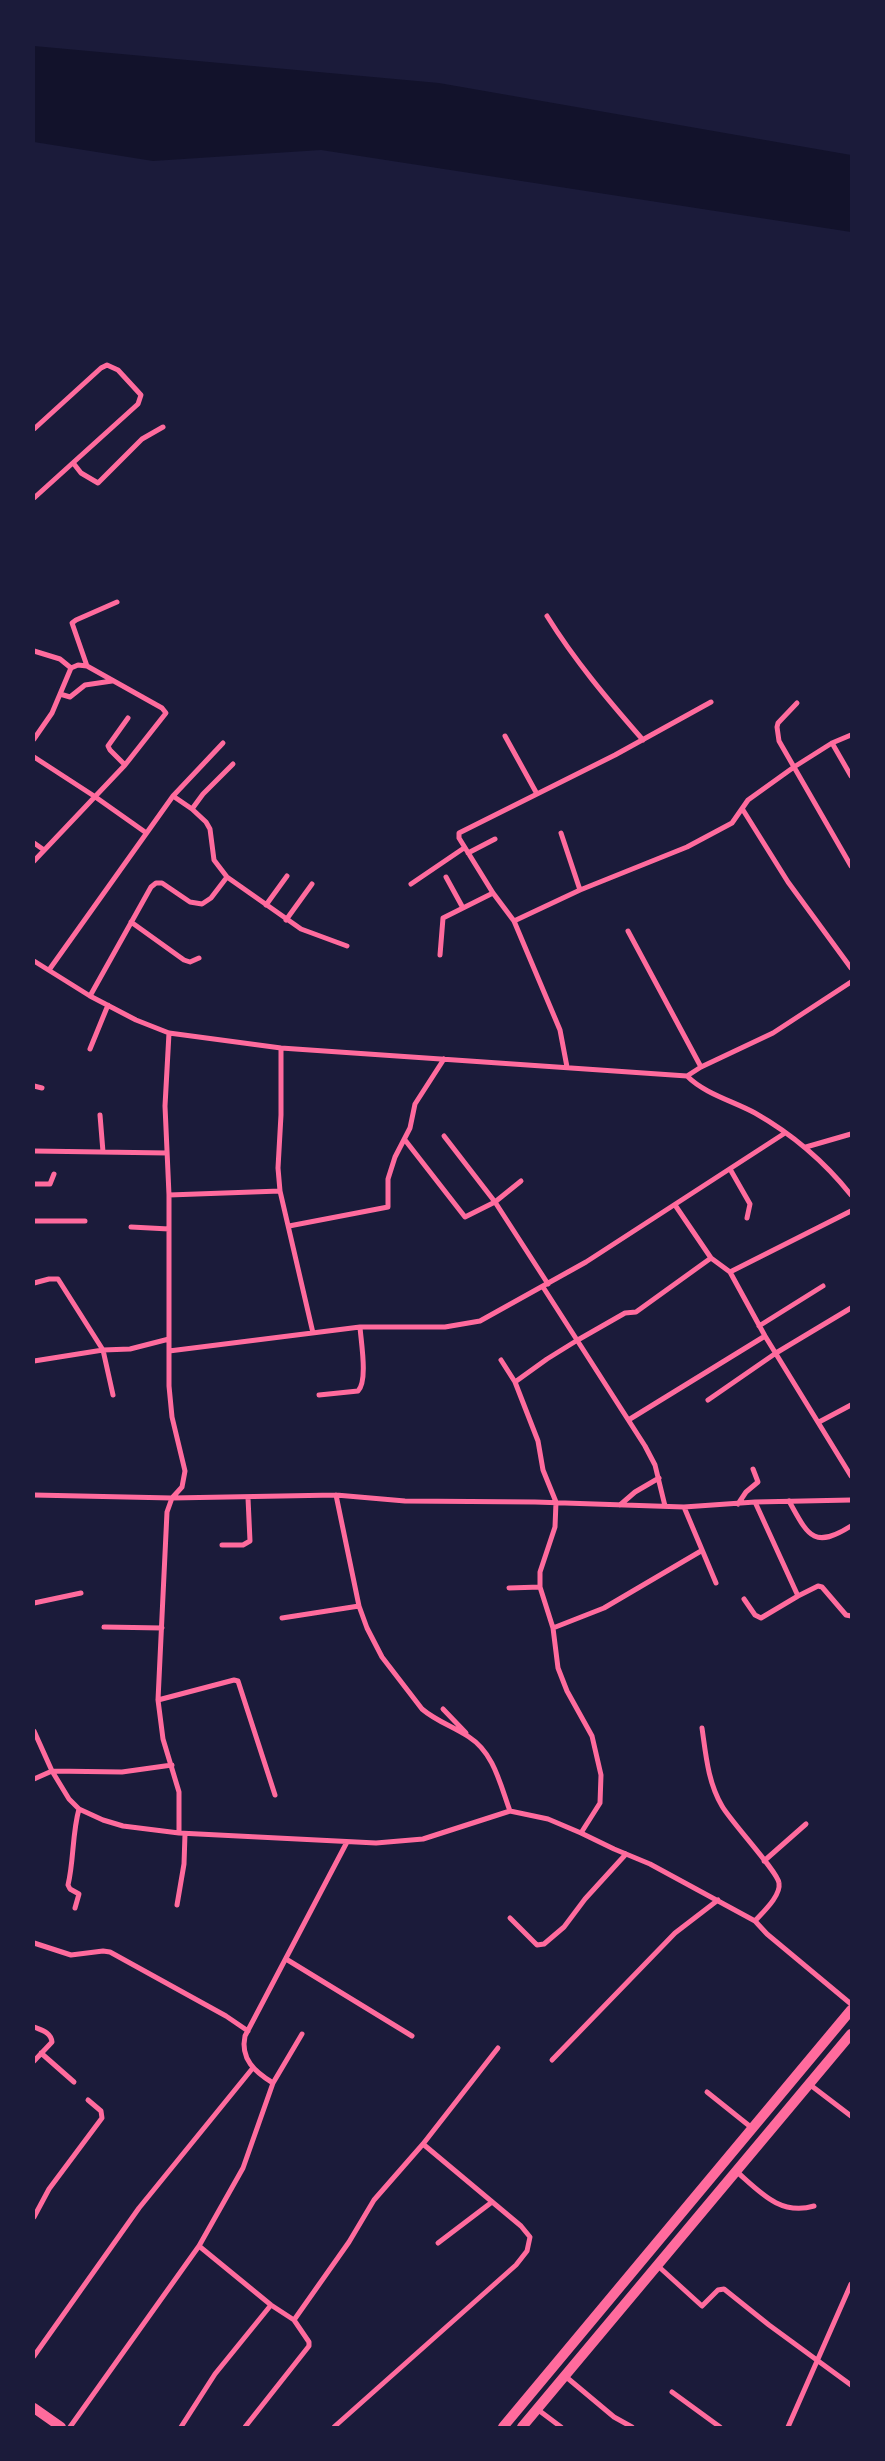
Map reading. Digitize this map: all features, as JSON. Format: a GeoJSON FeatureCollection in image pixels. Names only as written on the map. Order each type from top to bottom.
{"type":"FeatureCollection","features":[{"type":"Feature","properties":{"kind":"highway"},"geometry":{"type":"LineString","coordinates":[[503,2427],[851,2010]]}},
{"type":"Feature","properties":{"kind":"highway"},"geometry":{"type":"LineString","coordinates":[[522,2427],[851,2035]]}},
{"type":"Feature","properties":{"kind":"highway"},"geometry":{"type":"LineString","coordinates":[[607,2302],[619,2311]]}},
{"type":"Feature","properties":{"kind":"highway"},"geometry":{"type":"LineString","coordinates":[[34,2408],[61,2427]]}},
{"type":"Feature","properties":{"kind":"street"},"geometry":{"type":"LineString","coordinates":[[34,429],[101,368],[107,365],[118,370],[141,395],[141,401],[74,464],[34,498]]}},
{"type":"Feature","properties":{"kind":"street"},"geometry":{"type":"LineString","coordinates":[[74,464],[81,473],[98,483],[142,439],[163,427]]}},
{"type":"Feature","properties":{"kind":"street"},"geometry":{"type":"LineString","coordinates":[[87,666],[72,623],[117,602]]}},
{"type":"Feature","properties":{"kind":"street"},"geometry":{"type":"LineString","coordinates":[[547,616],[566,646],[599,690],[643,740]]}},
{"type":"Feature","properties":{"kind":"street"},"geometry":{"type":"LineString","coordinates":[[34,652],[60,659],[71,668]]}},
{"type":"Feature","properties":{"kind":"street"},"geometry":{"type":"LineString","coordinates":[[34,739],[52,713],[71,668],[78,665],[87,666],[162,708],[166,713],[125,765],[34,861]]}},
{"type":"Feature","properties":{"kind":"street"},"geometry":{"type":"LineString","coordinates":[[60,694],[70,697],[85,684],[113,681]]}},
{"type":"Feature","properties":{"kind":"street"},"geometry":{"type":"LineString","coordinates":[[567,1067],[560,1030],[514,921],[493,893],[464,848],[459,833],[643,740],[711,702]]}},
{"type":"Feature","properties":{"kind":"street"},"geometry":{"type":"LineString","coordinates":[[797,703],[777,727],[779,742],[851,866]]}},
{"type":"Feature","properties":{"kind":"street"},"geometry":{"type":"LineString","coordinates":[[125,765],[108,746],[128,718]]}},
{"type":"Feature","properties":{"kind":"street"},"geometry":{"type":"LineString","coordinates":[[505,736],[537,794]]}},
{"type":"Feature","properties":{"kind":"street"},"geometry":{"type":"LineString","coordinates":[[514,921],[580,890],[687,847],[732,823],[743,810],[748,800],[832,743],[851,736]]}},
{"type":"Feature","properties":{"kind":"street"},"geometry":{"type":"LineString","coordinates":[[49,970],[172,796],[224,743]]}},
{"type":"Feature","properties":{"kind":"street"},"geometry":{"type":"LineString","coordinates":[[832,743],[851,776]]}},
{"type":"Feature","properties":{"kind":"street"},"geometry":{"type":"LineString","coordinates":[[34,757],[145,832]]}},
{"type":"Feature","properties":{"kind":"street"},"geometry":{"type":"LineString","coordinates":[[192,809],[203,794],[233,764]]}},
{"type":"Feature","properties":{"kind":"street"},"geometry":{"type":"LineString","coordinates":[[172,796],[192,809],[210,829],[214,860],[227,877],[286,920],[314,935],[347,946]]}},
{"type":"Feature","properties":{"kind":"street"},"geometry":{"type":"LineString","coordinates":[[743,810],[788,882],[851,968]]}},
{"type":"Feature","properties":{"kind":"street"},"geometry":{"type":"LineString","coordinates":[[561,833],[562,841],[580,890]]}},
{"type":"Feature","properties":{"kind":"street"},"geometry":{"type":"LineString","coordinates":[[468,852],[495,839]]}},
{"type":"Feature","properties":{"kind":"street"},"geometry":{"type":"LineString","coordinates":[[34,843],[44,850]]}},
{"type":"Feature","properties":{"kind":"street"},"geometry":{"type":"LineString","coordinates":[[411,884],[464,848]]}},
{"type":"Feature","properties":{"kind":"street"},"geometry":{"type":"LineString","coordinates":[[266,906],[287,876]]}},
{"type":"Feature","properties":{"kind":"street"},"geometry":{"type":"LineString","coordinates":[[90,996],[151,887],[156,883],[169,886],[196,905],[206,902],[227,877]]}},
{"type":"Feature","properties":{"kind":"street"},"geometry":{"type":"LineString","coordinates":[[446,877],[463,908]]}},
{"type":"Feature","properties":{"kind":"street"},"geometry":{"type":"LineString","coordinates":[[286,920],[312,884]]}},
{"type":"Feature","properties":{"kind":"street"},"geometry":{"type":"LineString","coordinates":[[440,955],[442,920],[448,914],[493,893]]}},
{"type":"Feature","properties":{"kind":"street"},"geometry":{"type":"LineString","coordinates":[[131,922],[184,960],[190,962],[199,958]]}},
{"type":"Feature","properties":{"kind":"street"},"geometry":{"type":"LineString","coordinates":[[628,932],[701,1067]]}},
{"type":"Feature","properties":{"kind":"street"},"geometry":{"type":"LineString","coordinates":[[34,962],[90,996],[136,1020],[169,1033],[280,1048],[687,1076],[702,1088],[756,1114],[806,1147],[851,1195]]}},
{"type":"Feature","properties":{"kind":"street"},"geometry":{"type":"LineString","coordinates":[[687,1076],[701,1067],[773,1033],[851,982]]}},
{"type":"Feature","properties":{"kind":"street"},"geometry":{"type":"LineString","coordinates":[[90,1049],[108,1005]]}},
{"type":"Feature","properties":{"kind":"street"},"geometry":{"type":"LineString","coordinates":[[169,1033],[165,1106],[169,1195],[169,1351],[172,1417],[184,1471],[182,1486],[172,1498],[166,1520],[158,1700],[163,1739],[179,1792],[184,1864],[178,1906]]}},
{"type":"Feature","properties":{"kind":"street"},"geometry":{"type":"LineString","coordinates":[[280,1048],[281,1115],[278,1168],[280,1191],[313,1333]]}},
{"type":"Feature","properties":{"kind":"street"},"geometry":{"type":"LineString","coordinates":[[289,1226],[388,1207],[388,1179],[395,1157],[408,1143],[418,1096],[446,1060]]}},
{"type":"Feature","properties":{"kind":"street"},"geometry":{"type":"LineString","coordinates":[[34,1086],[42,1088]]}},
{"type":"Feature","properties":{"kind":"street"},"geometry":{"type":"LineString","coordinates":[[100,1115],[103,1152]]}},
{"type":"Feature","properties":{"kind":"street"},"geometry":{"type":"LineString","coordinates":[[169,1351],[360,1327],[438,1327],[480,1321],[583,1264],[785,1132]]}},
{"type":"Feature","properties":{"kind":"street"},"geometry":{"type":"LineString","coordinates":[[806,1147],[851,1134]]}},
{"type":"Feature","properties":{"kind":"street"},"geometry":{"type":"LineString","coordinates":[[444,1136],[495,1202],[548,1284]]}},
{"type":"Feature","properties":{"kind":"street"},"geometry":{"type":"LineString","coordinates":[[408,1143],[465,1217],[495,1202],[520,1181]]}},
{"type":"Feature","properties":{"kind":"street"},"geometry":{"type":"LineString","coordinates":[[34,1151],[167,1153]]}},
{"type":"Feature","properties":{"kind":"street"},"geometry":{"type":"LineString","coordinates":[[730,1169],[750,1204],[748,1218]]}},
{"type":"Feature","properties":{"kind":"street"},"geometry":{"type":"LineString","coordinates":[[34,1184],[50,1184],[54,1174]]}},
{"type":"Feature","properties":{"kind":"street"},"geometry":{"type":"LineString","coordinates":[[169,1195],[280,1191]]}},
{"type":"Feature","properties":{"kind":"street"},"geometry":{"type":"LineString","coordinates":[[675,1205],[711,1258],[732,1270],[765,1336],[778,1352],[797,1390],[823,1420],[851,1476]]}},
{"type":"Feature","properties":{"kind":"street"},"geometry":{"type":"LineString","coordinates":[[732,1270],[851,1211]]}},
{"type":"Feature","properties":{"kind":"street"},"geometry":{"type":"LineString","coordinates":[[34,1221],[85,1220]]}},
{"type":"Feature","properties":{"kind":"street"},"geometry":{"type":"LineString","coordinates":[[130,1227],[169,1229]]}},
{"type":"Feature","properties":{"kind":"street"},"geometry":{"type":"LineString","coordinates":[[515,1382],[547,1358],[620,1317],[636,1312],[711,1258]]}},
{"type":"Feature","properties":{"kind":"street"},"geometry":{"type":"LineString","coordinates":[[34,1283],[58,1279],[103,1350],[112,1395]]}},
{"type":"Feature","properties":{"kind":"street"},"geometry":{"type":"LineString","coordinates":[[761,1325],[823,1286]]}},
{"type":"Feature","properties":{"kind":"street"},"geometry":{"type":"LineString","coordinates":[[543,1287],[576,1342],[630,1419],[655,1465],[664,1506]]}},
{"type":"Feature","properties":{"kind":"street"},"geometry":{"type":"LineString","coordinates":[[708,1400],[778,1352],[851,1308]]}},
{"type":"Feature","properties":{"kind":"street"},"geometry":{"type":"LineString","coordinates":[[319,1395],[354,1392],[361,1388],[363,1379],[360,1327]]}},
{"type":"Feature","properties":{"kind":"street"},"geometry":{"type":"LineString","coordinates":[[630,1419],[765,1336]]}},
{"type":"Feature","properties":{"kind":"street"},"geometry":{"type":"LineString","coordinates":[[34,1361],[103,1350],[130,1349],[169,1340]]}},
{"type":"Feature","properties":{"kind":"street"},"geometry":{"type":"LineString","coordinates":[[501,1360],[515,1382],[538,1441],[543,1470],[556,1502],[555,1527],[540,1572],[540,1586],[553,1628],[558,1668],[567,1691],[592,1736],[601,1775],[600,1803],[581,1833]]}},
{"type":"Feature","properties":{"kind":"street"},"geometry":{"type":"LineString","coordinates":[[823,1420],[851,1405]]}},
{"type":"Feature","properties":{"kind":"street"},"geometry":{"type":"LineString","coordinates":[[738,1504],[746,1492],[758,1482],[752,1469]]}},
{"type":"Feature","properties":{"kind":"street"},"geometry":{"type":"LineString","coordinates":[[620,1505],[634,1492],[659,1478]]}},
{"type":"Feature","properties":{"kind":"street"},"geometry":{"type":"LineString","coordinates":[[34,1495],[172,1498],[336,1495],[398,1501],[556,1502],[684,1507],[755,1502],[851,1500]]}},
{"type":"Feature","properties":{"kind":"street"},"geometry":{"type":"LineString","coordinates":[[336,1495],[359,1606],[367,1628],[382,1657],[422,1709],[430,1716],[470,1738]]}},
{"type":"Feature","properties":{"kind":"street"},"geometry":{"type":"LineString","coordinates":[[222,1545],[243,1545],[250,1540],[248,1498]]}},
{"type":"Feature","properties":{"kind":"street"},"geometry":{"type":"LineString","coordinates":[[788,1501],[806,1532],[812,1537],[828,1538],[851,1526]]}},
{"type":"Feature","properties":{"kind":"street"},"geometry":{"type":"LineString","coordinates":[[755,1502],[798,1596]]}},
{"type":"Feature","properties":{"kind":"street"},"geometry":{"type":"LineString","coordinates":[[684,1507],[701,1552],[716,1583]]}},
{"type":"Feature","properties":{"kind":"street"},"geometry":{"type":"LineString","coordinates":[[553,1628],[604,1608],[701,1552]]}},
{"type":"Feature","properties":{"kind":"street"},"geometry":{"type":"LineString","coordinates":[[510,1588],[540,1586]]}},
{"type":"Feature","properties":{"kind":"street"},"geometry":{"type":"LineString","coordinates":[[744,1599],[755,1615],[762,1618],[818,1586],[822,1587],[846,1615],[851,1616]]}},
{"type":"Feature","properties":{"kind":"street"},"geometry":{"type":"LineString","coordinates":[[34,1603],[81,1593]]}},
{"type":"Feature","properties":{"kind":"street"},"geometry":{"type":"LineString","coordinates":[[282,1618],[359,1606]]}},
{"type":"Feature","properties":{"kind":"street"},"geometry":{"type":"LineString","coordinates":[[104,1627],[162,1628]]}},
{"type":"Feature","properties":{"kind":"street"},"geometry":{"type":"LineString","coordinates":[[158,1700],[234,1680],[238,1681],[274,1795]]}},
{"type":"Feature","properties":{"kind":"street"},"geometry":{"type":"LineString","coordinates":[[443,1709],[482,1749],[494,1767],[510,1810]]}},
{"type":"Feature","properties":{"kind":"street"},"geometry":{"type":"LineString","coordinates":[[702,1728],[711,1784],[735,1827],[778,1878],[779,1889],[755,1921]]}},
{"type":"Feature","properties":{"kind":"street"},"geometry":{"type":"LineString","coordinates":[[34,1730],[52,1770],[69,1799],[80,1808],[103,1820],[124,1826],[182,1834],[376,1843],[422,1839],[510,1810],[548,1819],[626,1854],[718,1900],[755,1921],[767,1934],[851,2004]]}},
{"type":"Feature","properties":{"kind":"street"},"geometry":{"type":"LineString","coordinates":[[34,1779],[52,1770],[122,1772],[172,1765]]}},
{"type":"Feature","properties":{"kind":"street"},"geometry":{"type":"LineString","coordinates":[[75,1908],[79,1894],[68,1886],[72,1867],[74,1833],[80,1808]]}},
{"type":"Feature","properties":{"kind":"street"},"geometry":{"type":"LineString","coordinates":[[764,1861],[806,1824]]}},
{"type":"Feature","properties":{"kind":"street"},"geometry":{"type":"LineString","coordinates":[[273,2083],[252,2069],[245,2053],[244,2040],[347,1842]]}},
{"type":"Feature","properties":{"kind":"street"},"geometry":{"type":"LineString","coordinates":[[510,1918],[537,1945],[544,1944],[564,1927],[585,1899],[626,1854]]}},
{"type":"Feature","properties":{"kind":"street"},"geometry":{"type":"LineString","coordinates":[[552,2060],[675,1933],[718,1900]]}},
{"type":"Feature","properties":{"kind":"street"},"geometry":{"type":"LineString","coordinates":[[34,1943],[71,1956],[103,1950],[110,1952],[248,2030]]}},
{"type":"Feature","properties":{"kind":"street"},"geometry":{"type":"LineString","coordinates":[[286,1959],[412,2036]]}},
{"type":"Feature","properties":{"kind":"street"},"geometry":{"type":"LineString","coordinates":[[34,2026],[49,2034],[52,2039],[52,2042],[34,2061]]}},
{"type":"Feature","properties":{"kind":"street"},"geometry":{"type":"LineString","coordinates":[[70,2427],[199,2246],[243,2168],[273,2083],[302,2034]]}},
{"type":"Feature","properties":{"kind":"street"},"geometry":{"type":"LineString","coordinates":[[294,2320],[349,2242],[374,2200],[423,2144],[498,2048]]}},
{"type":"Feature","properties":{"kind":"street"},"geometry":{"type":"LineString","coordinates":[[41,2053],[74,2082]]}},
{"type":"Feature","properties":{"kind":"street"},"geometry":{"type":"LineString","coordinates":[[34,2356],[139,2208],[252,2069]]}},
{"type":"Feature","properties":{"kind":"street"},"geometry":{"type":"LineString","coordinates":[[809,2084],[851,2116]]}},
{"type":"Feature","properties":{"kind":"street"},"geometry":{"type":"LineString","coordinates":[[707,2092],[752,2128]]}},
{"type":"Feature","properties":{"kind":"street"},"geometry":{"type":"LineString","coordinates":[[34,2217],[50,2189],[102,2118],[101,2110],[88,2100]]}},
{"type":"Feature","properties":{"kind":"street"},"geometry":{"type":"LineString","coordinates":[[334,2427],[516,2266],[527,2251],[531,2241],[528,2234],[423,2144]]}},
{"type":"Feature","properties":{"kind":"street"},"geometry":{"type":"LineString","coordinates":[[736,2171],[778,2205],[791,2209],[814,2206]]}},
{"type":"Feature","properties":{"kind":"street"},"geometry":{"type":"LineString","coordinates":[[438,2243],[492,2202]]}},
{"type":"Feature","properties":{"kind":"street"},"geometry":{"type":"LineString","coordinates":[[199,2246],[271,2305],[294,2320],[309,2342],[309,2346],[245,2427]]}},
{"type":"Feature","properties":{"kind":"street"},"geometry":{"type":"LineString","coordinates":[[658,2266],[699,2305],[705,2305],[718,2290],[724,2289],[769,2325],[851,2384]]}},
{"type":"Feature","properties":{"kind":"street"},"geometry":{"type":"LineString","coordinates":[[788,2427],[850,2286]]}},
{"type":"Feature","properties":{"kind":"street"},"geometry":{"type":"LineString","coordinates":[[181,2427],[215,2374],[271,2305]]}},
{"type":"Feature","properties":{"kind":"street"},"geometry":{"type":"LineString","coordinates":[[565,2376],[614,2417],[632,2427]]}},
{"type":"Feature","properties":{"kind":"street"},"geometry":{"type":"LineString","coordinates":[[672,2392],[720,2427]]}},
{"type":"Feature","properties":{"kind":"street"},"geometry":{"type":"LineString","coordinates":[[537,2409],[561,2427]]}},
{"type":"Feature","properties":{"kind":"shaded area"},"geometry":{"type":"Polygon","coordinates":[[[34,46],[439,83],[851,155],[851,232],[321,150],[153,161],[34,142],[34,46]]]}}]}
